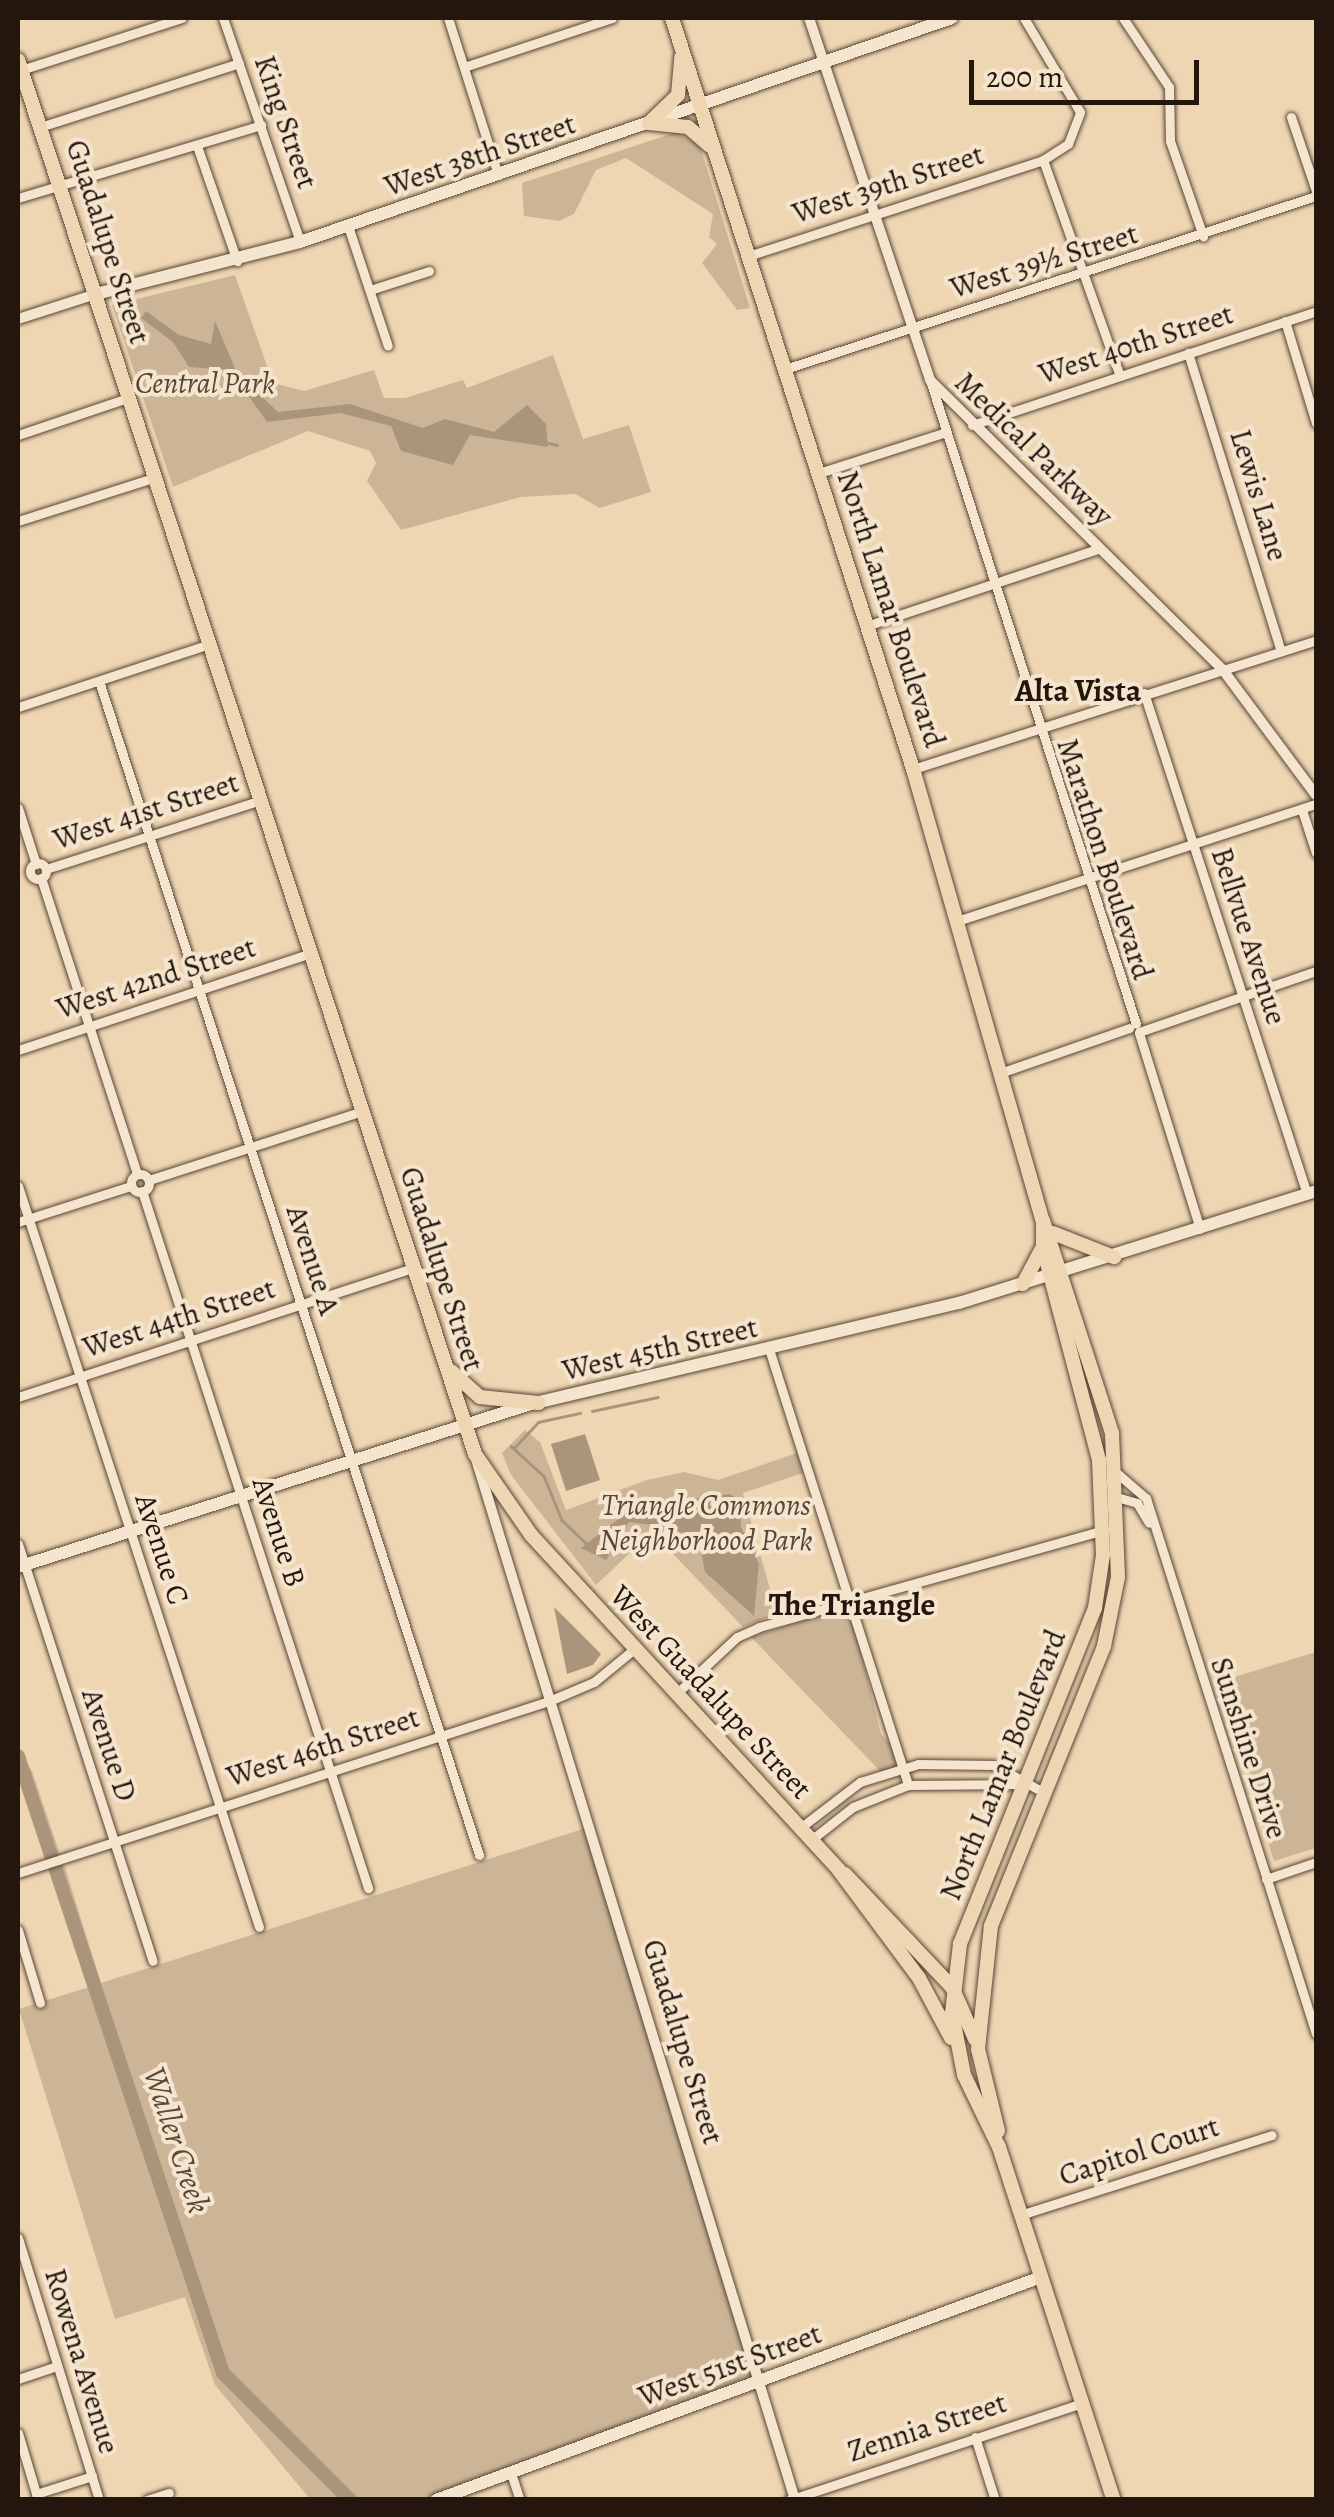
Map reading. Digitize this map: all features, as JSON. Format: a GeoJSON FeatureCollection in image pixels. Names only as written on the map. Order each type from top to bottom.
{"type":"FeatureCollection","features":[{"type":"Feature","properties":{"kind":"main road","name":"North Lamar Boulevard"},"geometry":{"type":"LineString","coordinates":[[672,18],[869,625],[1048,1227],[1101,1477],[1102,1533],[1092,1620],[960,1944],[952,1987],[954,2043],[999,2146]]}},
{"type":"Feature","properties":{"kind":"main road","name":"West 38th Street"},"geometry":{"type":"LineString","coordinates":[[96,294],[237,262],[300,242],[952,18]]}},
{"type":"Feature","properties":{"kind":"main road"},"geometry":{"type":"LineString","coordinates":[[649,123],[678,95],[682,52]]}},
{"type":"Feature","properties":{"kind":"main road","name":"Guadalupe Street"},"geometry":{"type":"LineString","coordinates":[[20,74],[61,187],[475,1454]]}},
{"type":"Feature","properties":{"kind":"main road"},"geometry":{"type":"LineString","coordinates":[[649,123],[688,127],[713,150]]}},
{"type":"Feature","properties":{"kind":"main road","name":"West 45th Street"},"geometry":{"type":"LineString","coordinates":[[21,1566],[464,1424],[1023,1284],[1312,1193]]}},
{"type":"Feature","properties":{"kind":"main road","name":"North Lamar Boulevard"},"geometry":{"type":"LineString","coordinates":[[1048,1227],[1043,1248],[1057,1274],[1118,1474],[1120,1498],[1109,1626],[1002,1892],[985,1957],[978,2049],[999,2146],[1114,2500]]}},
{"type":"Feature","properties":{"kind":"main road"},"geometry":{"type":"LineString","coordinates":[[1048,1227],[1114,1256]]}},
{"type":"Feature","properties":{"kind":"main road"},"geometry":{"type":"LineString","coordinates":[[1023,1284],[1043,1248]]}},
{"type":"Feature","properties":{"kind":"main road"},"geometry":{"type":"LineString","coordinates":[[443,1362],[480,1397],[539,1403]]}},
{"type":"Feature","properties":{"kind":"main road","name":"West Guadalupe Street"},"geometry":{"type":"LineString","coordinates":[[475,1454],[532,1535],[634,1649],[838,1870],[925,1953],[952,1987],[978,2049]]}},
{"type":"Feature","properties":{"kind":"main road"},"geometry":{"type":"LineString","coordinates":[[1101,1477],[1120,1498]]}},
{"type":"Feature","properties":{"kind":"main road"},"geometry":{"type":"LineString","coordinates":[[1092,1620],[1109,1626]]}},
{"type":"Feature","properties":{"kind":"main road"},"geometry":{"type":"LineString","coordinates":[[1002,1892],[995,1883],[1003,1840]]}},
{"type":"Feature","properties":{"kind":"main road","name":"West Guadalupe Street"},"geometry":{"type":"LineString","coordinates":[[838,1870],[919,1978],[954,2043]]}},
{"type":"Feature","properties":{"kind":"main road"},"geometry":{"type":"LineString","coordinates":[[925,1953],[960,1944]]}},
{"type":"Feature","properties":{"kind":"main road","name":"West 51st Street"},"geometry":{"type":"LineString","coordinates":[[436,2500],[1040,2278]]}},
{"type":"Feature","properties":{"kind":"street"},"geometry":{"type":"LineString","coordinates":[[20,74],[182,18]]}},
{"type":"Feature","properties":{"kind":"street","name":"King Street"},"geometry":{"type":"LineString","coordinates":[[223,18],[300,242]]}},
{"type":"Feature","properties":{"kind":"street"},"geometry":{"type":"LineString","coordinates":[[448,18],[498,175]]}},
{"type":"Feature","properties":{"kind":"street"},"geometry":{"type":"LineString","coordinates":[[464,66],[612,18]]}},
{"type":"Feature","properties":{"kind":"street","name":"Medical Parkway"},"geometry":{"type":"LineString","coordinates":[[809,18],[930,380],[1223,670],[1316,795]]}},
{"type":"Feature","properties":{"kind":"street"},"geometry":{"type":"LineString","coordinates":[[1024,18],[1080,112],[1074,137],[1043,160],[1120,376]]}},
{"type":"Feature","properties":{"kind":"street"},"geometry":{"type":"LineString","coordinates":[[1123,18],[1167,80],[1170,140],[1203,236]]}},
{"type":"Feature","properties":{"kind":"street"},"geometry":{"type":"LineString","coordinates":[[40,127],[239,63]]}},
{"type":"Feature","properties":{"kind":"street"},"geometry":{"type":"LineString","coordinates":[[1291,117],[1316,193]]}},
{"type":"Feature","properties":{"kind":"street"},"geometry":{"type":"LineString","coordinates":[[18,198],[261,125]]}},
{"type":"Feature","properties":{"kind":"street"},"geometry":{"type":"LineString","coordinates":[[197,146],[237,262]]}},
{"type":"Feature","properties":{"kind":"street","name":"West 39th Street"},"geometry":{"type":"LineString","coordinates":[[748,256],[1043,160]]}},
{"type":"Feature","properties":{"kind":"street","name":"West 39½ Street"},"geometry":{"type":"LineString","coordinates":[[785,370],[914,325],[1087,277],[1316,193]]}},
{"type":"Feature","properties":{"kind":"street"},"geometry":{"type":"LineString","coordinates":[[348,226],[388,346]]}},
{"type":"Feature","properties":{"kind":"street"},"geometry":{"type":"LineString","coordinates":[[370,290],[429,270]]}},
{"type":"Feature","properties":{"kind":"street","name":"West 38th Street"},"geometry":{"type":"LineString","coordinates":[[18,319],[96,294]]}},
{"type":"Feature","properties":{"kind":"street","name":"West 40th Street"},"geometry":{"type":"LineString","coordinates":[[972,424],[1316,311]]}},
{"type":"Feature","properties":{"kind":"street"},"geometry":{"type":"LineString","coordinates":[[1285,321],[1316,423]]}},
{"type":"Feature","properties":{"kind":"street","name":"Lewis Lane"},"geometry":{"type":"LineString","coordinates":[[1188,354],[1281,651]]}},
{"type":"Feature","properties":{"kind":"street","name":"Marathon Boulevard"},"geometry":{"type":"LineString","coordinates":[[930,380],[943,433],[997,583],[1085,881],[1200,1229]]}},
{"type":"Feature","properties":{"kind":"street"},"geometry":{"type":"LineString","coordinates":[[18,435],[130,397]]}},
{"type":"Feature","properties":{"kind":"street"},"geometry":{"type":"LineString","coordinates":[[819,473],[943,433]]}},
{"type":"Feature","properties":{"kind":"street"},"geometry":{"type":"LineString","coordinates":[[18,521],[156,477]]}},
{"type":"Feature","properties":{"kind":"street"},"geometry":{"type":"LineString","coordinates":[[869,625],[1100,548]]}},
{"type":"Feature","properties":{"kind":"street"},"geometry":{"type":"LineString","coordinates":[[913,769],[1316,640]]}},
{"type":"Feature","properties":{"kind":"street"},"geometry":{"type":"LineString","coordinates":[[18,707],[210,644]]}},
{"type":"Feature","properties":{"kind":"street","name":"Avenue A"},"geometry":{"type":"LineString","coordinates":[[99,681],[479,1854]]}},
{"type":"Feature","properties":{"kind":"street","name":"Bellvue Avenue"},"geometry":{"type":"LineString","coordinates":[[1144,694],[1312,1193]]}},
{"type":"Feature","properties":{"kind":"street","name":"West 41st Street"},"geometry":{"type":"LineString","coordinates":[[18,879],[261,800]]}},
{"type":"Feature","properties":{"kind":"street"},"geometry":{"type":"LineString","coordinates":[[957,920],[1316,804]]}},
{"type":"Feature","properties":{"kind":"street"},"geometry":{"type":"LineString","coordinates":[[18,808],[137,1174],[148,1180]]}},
{"type":"Feature","properties":{"kind":"street"},"geometry":{"type":"LineString","coordinates":[[1302,810],[1316,852]]}},
{"type":"Feature","properties":{"kind":"street","name":"West 42nd Street"},"geometry":{"type":"LineString","coordinates":[[18,1050],[311,953]]}},
{"type":"Feature","properties":{"kind":"street"},"geometry":{"type":"LineString","coordinates":[[1000,1073],[1316,971]]}},
{"type":"Feature","properties":{"kind":"street"},"geometry":{"type":"LineString","coordinates":[[23,1221],[131,1186],[142,1191],[148,1180],[362,1111]]}},
{"type":"Feature","properties":{"kind":"street"},"geometry":{"type":"LineString","coordinates":[[131,1186],[137,1174]]}},
{"type":"Feature","properties":{"kind":"street","name":"Avenue C"},"geometry":{"type":"LineString","coordinates":[[18,1186],[23,1221],[80,1376],[259,1928]]}},
{"type":"Feature","properties":{"kind":"street","name":"Avenue B"},"geometry":{"type":"LineString","coordinates":[[142,1191],[368,1888]]}},
{"type":"Feature","properties":{"kind":"street","name":"West 44th Street"},"geometry":{"type":"LineString","coordinates":[[18,1397],[413,1268]]}},
{"type":"Feature","properties":{"kind":"street"},"geometry":{"type":"LineString","coordinates":[[768,1349],[908,1785]]}},
{"type":"Feature","properties":{"kind":"street","name":"Guadalupe Street"},"geometry":{"type":"LineString","coordinates":[[475,1454],[793,2499]]}},
{"type":"Feature","properties":{"kind":"street","name":"Sunshine Drive"},"geometry":{"type":"LineString","coordinates":[[1118,1474],[1142,1489],[1316,2034]]}},
{"type":"Feature","properties":{"kind":"street","name":"Sunshine Drive"},"geometry":{"type":"LineString","coordinates":[[1120,1498],[1140,1506],[1155,1534]]}},
{"type":"Feature","properties":{"kind":"street"},"geometry":{"type":"LineString","coordinates":[[676,1694],[736,1636],[1102,1533]]}},
{"type":"Feature","properties":{"kind":"street","name":"Avenue D"},"geometry":{"type":"LineString","coordinates":[[18,1544],[21,1566],[153,1961]]}},
{"type":"Feature","properties":{"kind":"street","name":"West 46th Street"},"geometry":{"type":"LineString","coordinates":[[18,1873],[548,1701],[594,1682],[634,1649]]}},
{"type":"Feature","properties":{"kind":"street"},"geometry":{"type":"LineString","coordinates":[[805,1834],[860,1782],[904,1768],[973,1762],[1018,1772],[1027,1784]]}},
{"type":"Feature","properties":{"kind":"street"},"geometry":{"type":"LineString","coordinates":[[805,1834],[853,1807],[908,1785],[1027,1784],[1044,1792]]}},
{"type":"Feature","properties":{"kind":"street"},"geometry":{"type":"LineString","coordinates":[[1266,1879],[1316,1862]]}},
{"type":"Feature","properties":{"kind":"street"},"geometry":{"type":"LineString","coordinates":[[18,1930],[40,2002]]}},
{"type":"Feature","properties":{"kind":"street","name":"Capitol Court"},"geometry":{"type":"LineString","coordinates":[[1020,2215],[1272,2135]]}},
{"type":"Feature","properties":{"kind":"street","name":"Rowena Avenue"},"geometry":{"type":"LineString","coordinates":[[18,2238],[20,2256],[99,2500]]}},
{"type":"Feature","properties":{"kind":"street"},"geometry":{"type":"LineString","coordinates":[[18,2379],[58,2366]]}},
{"type":"Feature","properties":{"kind":"street","name":"Zennia Street"},"geometry":{"type":"LineString","coordinates":[[793,2499],[1082,2403]]}},
{"type":"Feature","properties":{"kind":"street"},"geometry":{"type":"LineString","coordinates":[[18,2433],[37,2497],[92,2476]]}},
{"type":"Feature","properties":{"kind":"street"},"geometry":{"type":"LineString","coordinates":[[976,2436],[995,2500]]}},
{"type":"Feature","properties":{"kind":"street"},"geometry":{"type":"LineString","coordinates":[[511,2473],[520,2500]]}},
{"type":"Feature","properties":{"kind":"street"},"geometry":{"type":"LineString","coordinates":[[147,2500],[168,2492]]}},
{"type":"Feature","properties":{"kind":"green space"},"geometry":{"type":"Polygon","coordinates":[[[677,132],[700,146],[750,308],[737,310],[702,263],[717,244],[709,237],[713,214],[626,158],[596,170],[574,214],[559,221],[524,216],[522,183],[677,132]]]}},
{"type":"Feature","properties":{"kind":"green space","name":"Central Park"},"geometry":{"type":"Polygon","coordinates":[[[235,275],[273,383],[304,391],[374,370],[384,398],[405,398],[463,380],[467,388],[553,355],[583,439],[629,425],[651,492],[600,508],[575,494],[521,497],[401,530],[367,481],[376,463],[370,451],[308,431],[173,487],[112,305],[235,275]]]}},
{"type":"Feature","properties":{"kind":"green space","name":"Triangle Commons Neighborhood Park"},"geometry":{"type":"Polygon","coordinates":[[[525,1430],[540,1442],[566,1510],[647,1480],[684,1472],[718,1480],[797,1453],[803,1473],[743,1493],[777,1614],[743,1627],[652,1532],[596,1585],[511,1475],[502,1453],[525,1430]]]}},
{"type":"Feature","properties":{"kind":"green space","name":"Triangle Commons Neighborhood Park"},"geometry":{"type":"Polygon","coordinates":[[[839,1609],[852,1616],[881,1734],[894,1747],[899,1766],[882,1773],[751,1637],[839,1609]]]}},
{"type":"Feature","properties":{"kind":"green space"},"geometry":{"type":"Polygon","coordinates":[[[1316,1652],[1316,1848],[1274,1861],[1218,1682],[1316,1652]]]}},
{"type":"Feature","properties":{"kind":"green space"},"geometry":{"type":"Polygon","coordinates":[[[18,1751],[32,1771],[60,1854],[48,1858],[18,1751]]]}},
{"type":"Feature","properties":{"kind":"green space"},"geometry":{"type":"Polygon","coordinates":[[[589,1827],[757,2381],[436,2499],[310,2499],[215,2385],[185,2297],[115,2319],[19,2009],[89,1987],[52,1869],[64,1864],[101,1983],[589,1827]]]}},
{"type":"Feature","properties":{"kind":"shaded area"},"geometry":{"type":"Polygon","coordinates":[[[146,311],[179,335],[211,344],[215,321],[237,373],[278,412],[350,404],[423,428],[445,419],[494,432],[527,405],[546,424],[548,447],[470,435],[453,465],[401,451],[391,426],[340,413],[267,422],[230,370],[189,367],[173,342],[141,318],[146,311]]]}},
{"type":"Feature","properties":{"kind":"shaded area"},"geometry":{"type":"Polygon","coordinates":[[[585,1434],[600,1480],[566,1491],[551,1444],[585,1434]]]}},
{"type":"Feature","properties":{"kind":"shaded area"},"geometry":{"type":"Polygon","coordinates":[[[729,1494],[739,1499],[741,1527],[759,1564],[754,1616],[705,1572],[699,1542],[671,1527],[629,1522],[606,1560],[581,1548],[634,1507],[729,1494]]]}},
{"type":"Feature","properties":{"kind":"shaded area"},"geometry":{"type":"Polygon","coordinates":[[[554,1607],[601,1654],[593,1665],[567,1674],[554,1607]]]}},
{"type":"Feature","properties":{"kind":"waterway"},"geometry":{"type":"LineString","coordinates":[[549,443],[557,445]]}},
{"type":"Feature","properties":{"kind":"waterway"},"geometry":{"type":"LineString","coordinates":[[592,1411],[658,1397]]}},
{"type":"Feature","properties":{"kind":"waterway"},"geometry":{"type":"LineString","coordinates":[[514,1448],[538,1422],[580,1413]]}},
{"type":"Feature","properties":{"kind":"waterway"},"geometry":{"type":"LineString","coordinates":[[511,1446],[544,1476],[562,1520],[588,1545]]}},
{"type":"Feature","properties":{"kind":"waterway","name":"Waller Creek"},"geometry":{"type":"LineString","coordinates":[[18,1756],[223,2373],[350,2500]]}},
{"type":"Feature","properties":{"kind":"district","name":"Alta Vista"},"geometry":{"type":"Point","coordinates":[1078,690]}},
{"type":"Feature","properties":{"kind":"district","name":"The Triangle"},"geometry":{"type":"Point","coordinates":[852,1604]}}]}
